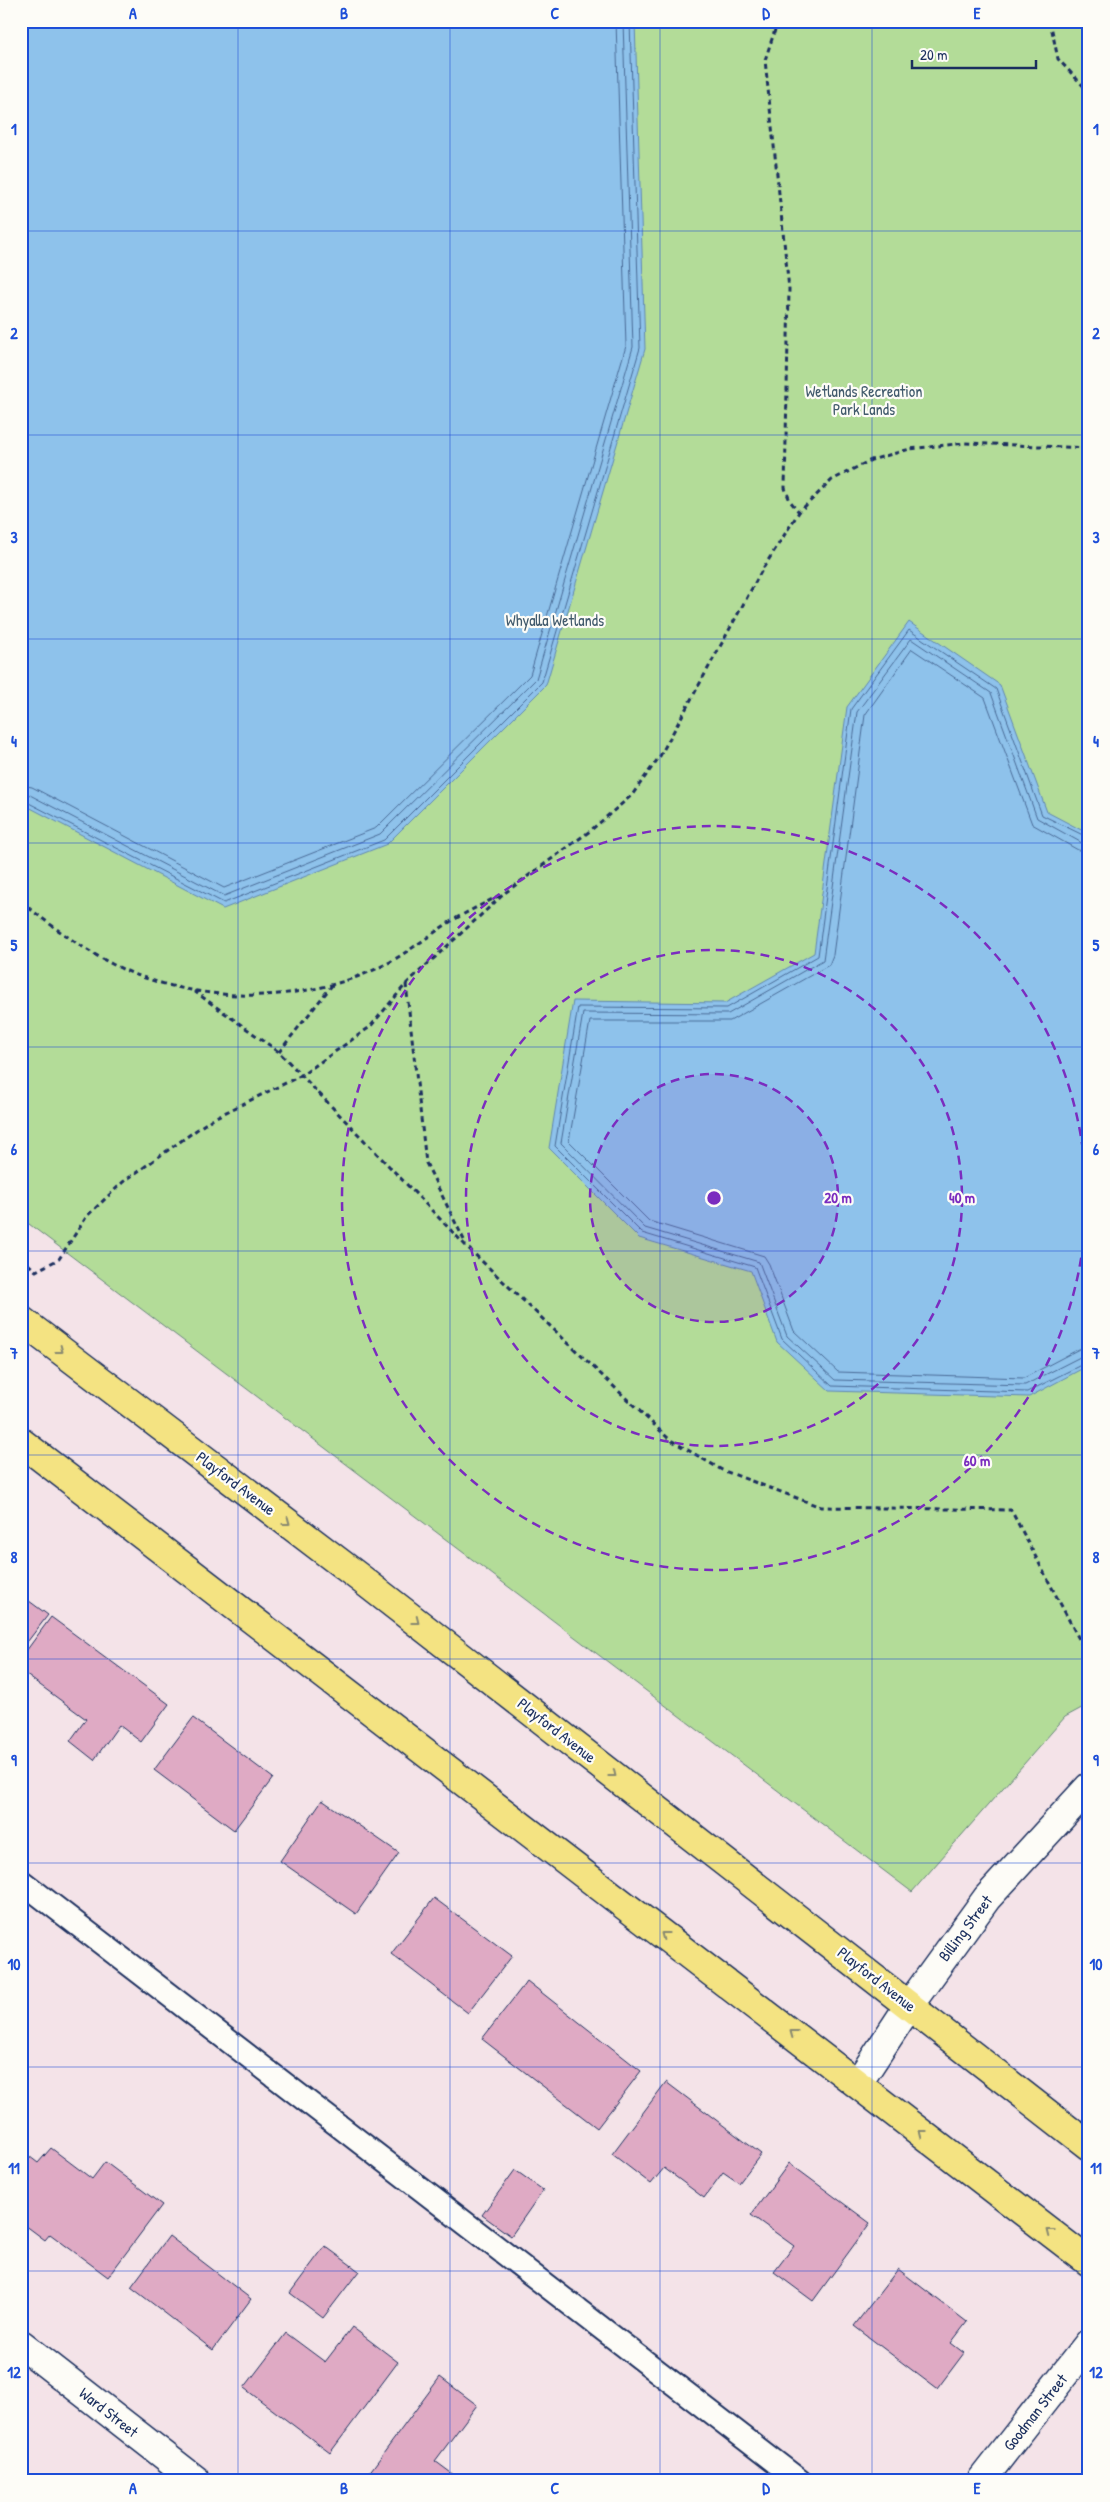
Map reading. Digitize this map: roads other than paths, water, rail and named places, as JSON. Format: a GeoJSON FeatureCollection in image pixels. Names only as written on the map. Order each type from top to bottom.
{"type":"FeatureCollection","features":[{"type":"Feature","properties":{"kind":"highway","name":"Playford Avenue"},"geometry":{"type":"LineString","coordinates":[[24,1328],[360,1578],[910,2004],[1089,2146]]}},
{"type":"Feature","properties":{"kind":"highway"},"geometry":{"type":"LineString","coordinates":[[21,1442],[1089,2262]]}},
{"type":"Feature","properties":{"kind":"street","name":"Billing Street"},"geometry":{"type":"LineString","coordinates":[[858,2083],[910,2004],[987,1898],[1089,1787]]}},
{"type":"Feature","properties":{"kind":"street","name":"Goodman Street"},"geometry":{"type":"LineString","coordinates":[[981,2481],[1089,2343]]}},
{"type":"Feature","properties":{"kind":"street","name":"Ward Street"},"geometry":{"type":"LineString","coordinates":[[21,2344],[197,2481]]}},
{"type":"Feature","properties":{"kind":"lane"},"geometry":{"type":"LineString","coordinates":[[21,1880],[800,2481]]}},
{"type":"Feature","properties":{"kind":"water"},"geometry":{"type":"Polygon","coordinates":[[[21,21],[635,21],[645,349],[546,685],[387,844],[223,909],[21,803],[21,21]]]}},
{"type":"Feature","properties":{"kind":"water"},"geometry":{"type":"Polygon","coordinates":[[[909,622],[1000,685],[1047,812],[1089,834],[1089,1365],[1029,1397],[830,1391],[777,1342],[751,1271],[639,1238],[549,1148],[573,1001],[725,1003],[814,953],[847,707],[909,622]]]}},
{"type":"Feature","properties":{"kind":"park label","name":"Wetlands Recreation Park Lands"},"geometry":{"type":"Point","coordinates":[864,400]}},
{"type":"Feature","properties":{"kind":"park label","name":"Whyalla Wetlands"},"geometry":{"type":"Point","coordinates":[555,620]}}]}
